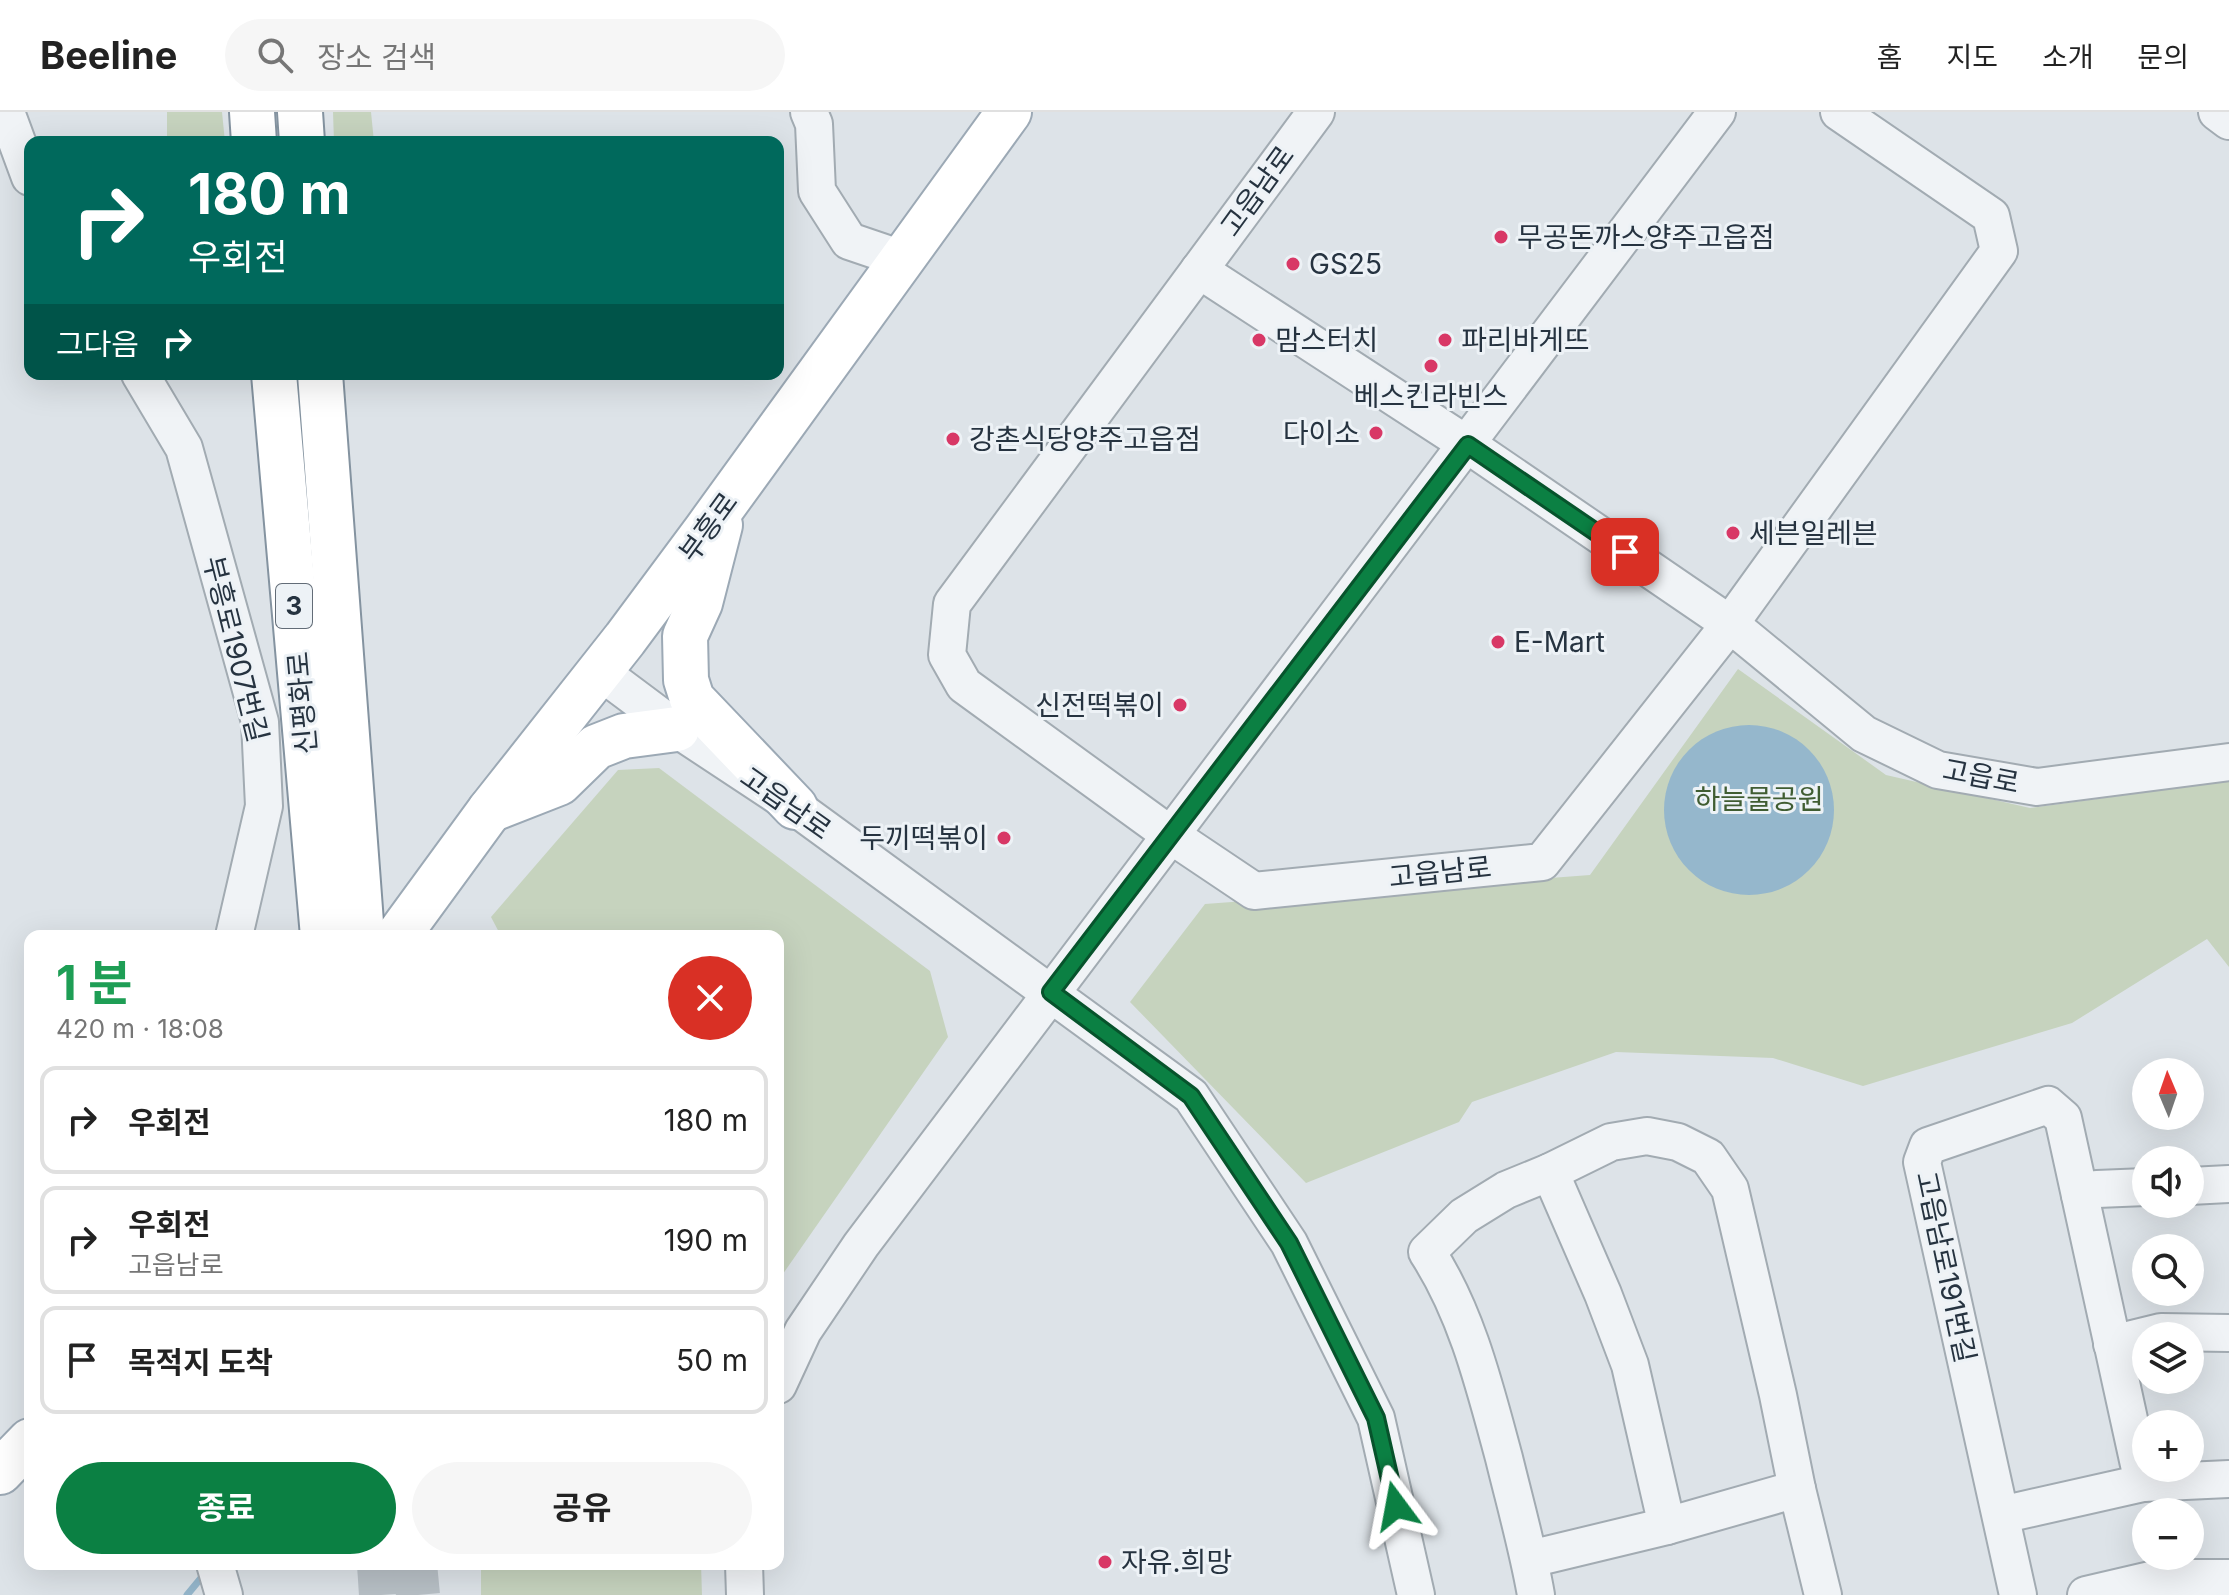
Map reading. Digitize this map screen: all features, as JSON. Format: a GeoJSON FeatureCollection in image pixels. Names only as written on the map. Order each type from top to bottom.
{"type":"FeatureCollection","features":[{"type":"Feature","properties":{"kind":"main road"},"geometry":{"type":"LineString","coordinates":[[252,112],[254,136]]}},
{"type":"Feature","properties":{"kind":"main road"},"geometry":{"type":"LineString","coordinates":[[300,112],[302,136]]}},
{"type":"Feature","properties":{"kind":"main road","name":"부흥로"},"geometry":{"type":"LineString","coordinates":[[402,930],[490,810],[634,627],[1009,112]]}},
{"type":"Feature","properties":{"kind":"main road","name":"신평화로"},"geometry":{"type":"LineString","coordinates":[[275,380],[322,930]]}},
{"type":"Feature","properties":{"kind":"main road","name":"신평화로"},"geometry":{"type":"LineString","coordinates":[[320,380],[362,930]]}},
{"type":"Feature","properties":{"kind":"main road"},"geometry":{"type":"LineString","coordinates":[[725,504],[700,603],[685,636],[686,680],[692,699],[795,807]]}},
{"type":"Feature","properties":{"kind":"main road"},"geometry":{"type":"LineString","coordinates":[[490,810],[559,783],[596,747],[624,736],[677,729]]}},
{"type":"Feature","properties":{"kind":"main road"},"geometry":{"type":"LineString","coordinates":[[0,1472],[24,1447]]}},
{"type":"Feature","properties":{"kind":"street"},"geometry":{"type":"LineString","coordinates":[[6,112],[24,161]]}},
{"type":"Feature","properties":{"kind":"street"},"geometry":{"type":"LineString","coordinates":[[809,112],[814,124],[817,191],[849,241],[902,259]]}},
{"type":"Feature","properties":{"kind":"street","name":"고읍남로"},"geometry":{"type":"LineString","coordinates":[[1316,112],[952,604],[947,655],[964,685],[1172,836],[1254,891],[1542,862],[1730,624],[1999,251],[1991,216],[1839,112]]}},
{"type":"Feature","properties":{"kind":"street"},"geometry":{"type":"LineString","coordinates":[[784,1372],[803,1331],[852,1256],[1717,112]]}},
{"type":"Feature","properties":{"kind":"street"},"geometry":{"type":"LineString","coordinates":[[2217,112],[2229,121]]}},
{"type":"Feature","properties":{"kind":"street"},"geometry":{"type":"LineString","coordinates":[[1199,270],[1468,445],[1730,624]]}},
{"type":"Feature","properties":{"kind":"street","name":"부흥로1907번길"},"geometry":{"type":"LineString","coordinates":[[144,380],[184,448],[260,722],[264,806],[235,930]]}},
{"type":"Feature","properties":{"kind":"street","name":"고읍로"},"geometry":{"type":"LineString","coordinates":[[1730,624],[1864,734],[1938,770],[2037,787],[2229,762]]}},
{"type":"Feature","properties":{"kind":"street","name":"고읍남로"},"geometry":{"type":"LineString","coordinates":[[598,670],[677,729],[795,807],[1191,1096],[1289,1243],[1376,1418],[1416,1595]]}},
{"type":"Feature","properties":{"kind":"street","name":"고읍남로191번길"},"geometry":{"type":"LineString","coordinates":[[2018,1595],[1922,1162],[1928,1146],[2048,1105],[2063,1118],[2143,1483]]}},
{"type":"Feature","properties":{"kind":"street"},"geometry":{"type":"LineString","coordinates":[[1536,1595],[1530,1559],[1482,1376],[1443,1276],[1427,1252],[1464,1216],[1506,1190],[1611,1142],[1647,1136],[1678,1142],[1708,1157],[1730,1189],[1823,1595]]}},
{"type":"Feature","properties":{"kind":"street"},"geometry":{"type":"LineString","coordinates":[[1550,1172],[1630,1365],[1667,1526]]}},
{"type":"Feature","properties":{"kind":"street"},"geometry":{"type":"LineString","coordinates":[[2204,1185],[2229,1184]]}},
{"type":"Feature","properties":{"kind":"street"},"geometry":{"type":"LineString","coordinates":[[2080,1195],[2097,1189],[2132,1188]]}},
{"type":"Feature","properties":{"kind":"street"},"geometry":{"type":"LineString","coordinates":[[2112,1344],[2161,1332],[2229,1333]]}},
{"type":"Feature","properties":{"kind":"street"},"geometry":{"type":"LineString","coordinates":[[2001,1515],[2143,1483],[2229,1479]]}},
{"type":"Feature","properties":{"kind":"street"},"geometry":{"type":"LineString","coordinates":[[1530,1559],[1667,1526],[1797,1489]]}},
{"type":"Feature","properties":{"kind":"street"},"geometry":{"type":"LineString","coordinates":[[217,1570],[224,1595]]}},
{"type":"Feature","properties":{"kind":"street"},"geometry":{"type":"LineString","coordinates":[[744,1570],[745,1595]]}},
{"type":"Feature","properties":{"kind":"street"},"geometry":{"type":"LineString","coordinates":[[2086,1595],[2159,1578],[2229,1578]]}},
{"type":"Feature","properties":{"kind":"green space"},"geometry":{"type":"Polygon","coordinates":[[[167,112],[222,112],[224,136],[167,136],[167,112]]]}},
{"type":"Feature","properties":{"kind":"green space"},"geometry":{"type":"Polygon","coordinates":[[[333,112],[371,112],[373,136],[334,136],[333,112]]]}},
{"type":"Feature","properties":{"kind":"green space","name":"하늘물공원"},"geometry":{"type":"Polygon","coordinates":[[[1738,669],[1886,775],[2030,808],[2229,781],[2229,967],[2207,939],[2072,1023],[1863,1086],[1773,1058],[1616,1052],[1472,1102],[1459,1122],[1306,1183],[1130,1002],[1205,904],[1590,875],[1738,669]]]}},
{"type":"Feature","properties":{"kind":"green space"},"geometry":{"type":"Polygon","coordinates":[[[659,768],[930,971],[948,1037],[784,1272],[784,930],[498,930],[491,917],[618,770],[659,768]]]}},
{"type":"Feature","properties":{"kind":"green space"},"geometry":{"type":"Polygon","coordinates":[[[481,1570],[701,1570],[702,1595],[481,1595],[481,1570]]]}},
{"type":"Feature","properties":{"kind":"water"},"geometry":{"type":"Polygon","coordinates":[[[1749,725],[1781,732],[1809,750],[1827,778],[1834,810],[1827,842],[1809,870],[1781,888],[1749,895],[1717,888],[1689,870],[1671,842],[1664,810],[1671,778],[1689,750],[1717,732],[1749,725]]]}},
{"type":"Feature","properties":{"kind":"waterway"},"geometry":{"type":"LineString","coordinates":[[187,1595],[206,1572]]}},
{"type":"Feature","properties":{"kind":"tunnel"},"geometry":{"type":"LineString","coordinates":[[379,1570],[381,1595]]}},
{"type":"Feature","properties":{"kind":"tunnel"},"geometry":{"type":"LineString","coordinates":[[416,1570],[418,1595]]}},
{"type":"Feature","properties":{"kind":"place","name":"무공돈까스양주고읍점"},"geometry":{"type":"Point","coordinates":[1501,237]}},
{"type":"Feature","properties":{"kind":"place","name":"GS25"},"geometry":{"type":"Point","coordinates":[1293,264]}},
{"type":"Feature","properties":{"kind":"place","name":"맘스터치"},"geometry":{"type":"Point","coordinates":[1259,340]}},
{"type":"Feature","properties":{"kind":"place","name":"파리바게뜨"},"geometry":{"type":"Point","coordinates":[1445,340]}},
{"type":"Feature","properties":{"kind":"place","name":"베스킨라빈스"},"geometry":{"type":"Point","coordinates":[1431,366]}},
{"type":"Feature","properties":{"kind":"place","name":"다이소"},"geometry":{"type":"Point","coordinates":[1376,433]}},
{"type":"Feature","properties":{"kind":"place","name":"강촌식당양주고읍점"},"geometry":{"type":"Point","coordinates":[953,439]}},
{"type":"Feature","properties":{"kind":"place","name":"세븐일레븐"},"geometry":{"type":"Point","coordinates":[1733,533]}},
{"type":"Feature","properties":{"kind":"place","name":"E-Mart"},"geometry":{"type":"Point","coordinates":[1498,642]}},
{"type":"Feature","properties":{"kind":"place","name":"신전떡볶이"},"geometry":{"type":"Point","coordinates":[1180,705]}},
{"type":"Feature","properties":{"kind":"place","name":"두끼떡볶이"},"geometry":{"type":"Point","coordinates":[1004,838]}},
{"type":"Feature","properties":{"kind":"place","name":"자유.희망"},"geometry":{"type":"Point","coordinates":[1105,1562]}},
{"type":"Feature","properties":{"kind":"route"},"geometry":{"type":"LineString","coordinates":[[1396,1506],[1376,1418],[1289,1243],[1191,1096],[1051,992],[1468,445],[1625,552]]}}]}
